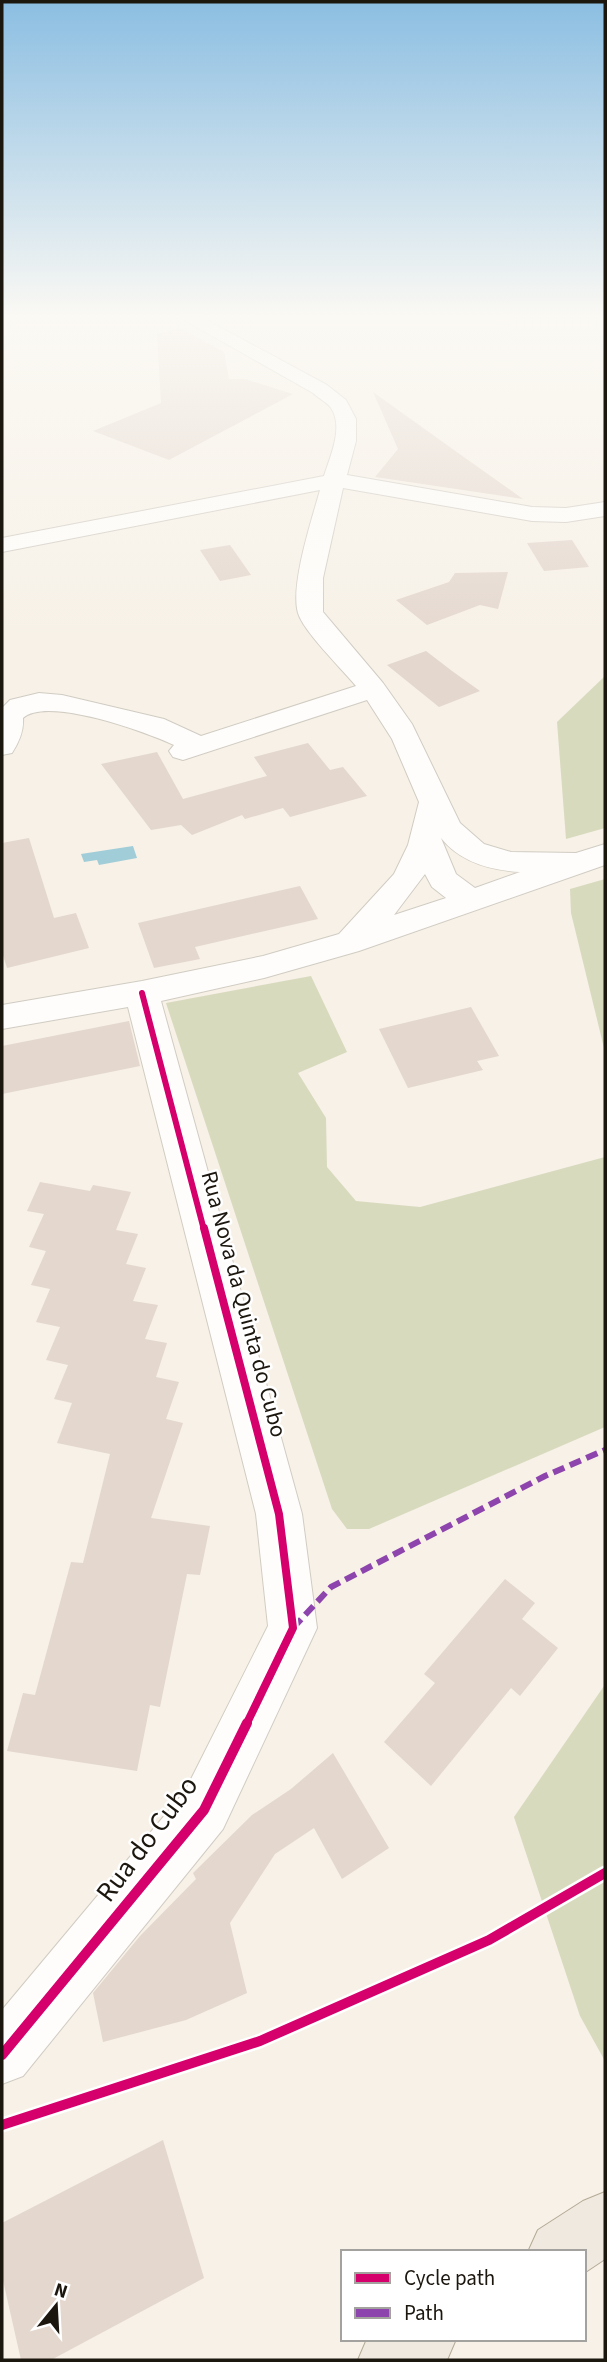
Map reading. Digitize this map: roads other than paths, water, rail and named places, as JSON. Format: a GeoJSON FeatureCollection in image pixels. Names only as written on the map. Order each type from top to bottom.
{"type":"FeatureCollection","features":[{"type":"Feature","properties":{"kind":"main road"},"geometry":{"type":"LineString","coordinates":[[563,2250],[605,2223]]}},
{"type":"Feature","properties":{"kind":"main road"},"geometry":{"type":"LineString","coordinates":[[391,2360],[420,2341]]}},
{"type":"Feature","properties":{"kind":"street"},"geometry":{"type":"LineString","coordinates":[[345,427],[345,441],[308,588],[310,614],[373,689],[400,726],[422,768],[434,803],[458,840],[472,850],[496,859],[522,863],[591,859]]}},
{"type":"Feature","properties":{"kind":"street"},"geometry":{"type":"LineString","coordinates":[[2,545],[336,480],[532,514],[566,515],[605,509]]}},
{"type":"Feature","properties":{"kind":"street"},"geometry":{"type":"LineString","coordinates":[[2,747],[10,728],[9,716],[20,706],[38,701],[102,711],[154,725],[192,748],[373,689]]}},
{"type":"Feature","properties":{"kind":"street"},"geometry":{"type":"LineString","coordinates":[[347,943],[393,899],[408,878],[426,841],[434,803]]}},
{"type":"Feature","properties":{"kind":"street"},"geometry":{"type":"LineString","coordinates":[[426,841],[443,880],[472,901]]}},
{"type":"Feature","properties":{"kind":"street"},"geometry":{"type":"LineString","coordinates":[[472,850],[477,873],[472,901]]}},
{"type":"Feature","properties":{"kind":"street"},"geometry":{"type":"LineString","coordinates":[[2,1017],[142,993],[264,967],[347,943],[591,859]]}},
{"type":"Feature","properties":{"kind":"street","name":"Rua Nova da Quinta do Cubo"},"geometry":{"type":"LineString","coordinates":[[142,993],[279,1514],[293,1628]]}},
{"type":"Feature","properties":{"kind":"street","name":"Rua do Cubo"},"geometry":{"type":"LineString","coordinates":[[2,2055],[204,1810],[293,1628]]}},
{"type":"Feature","properties":{"kind":"water"},"geometry":{"type":"Polygon","coordinates":[[[133,846],[137,858],[99,865],[97,860],[84,862],[81,854],[133,846]]]}}]}
